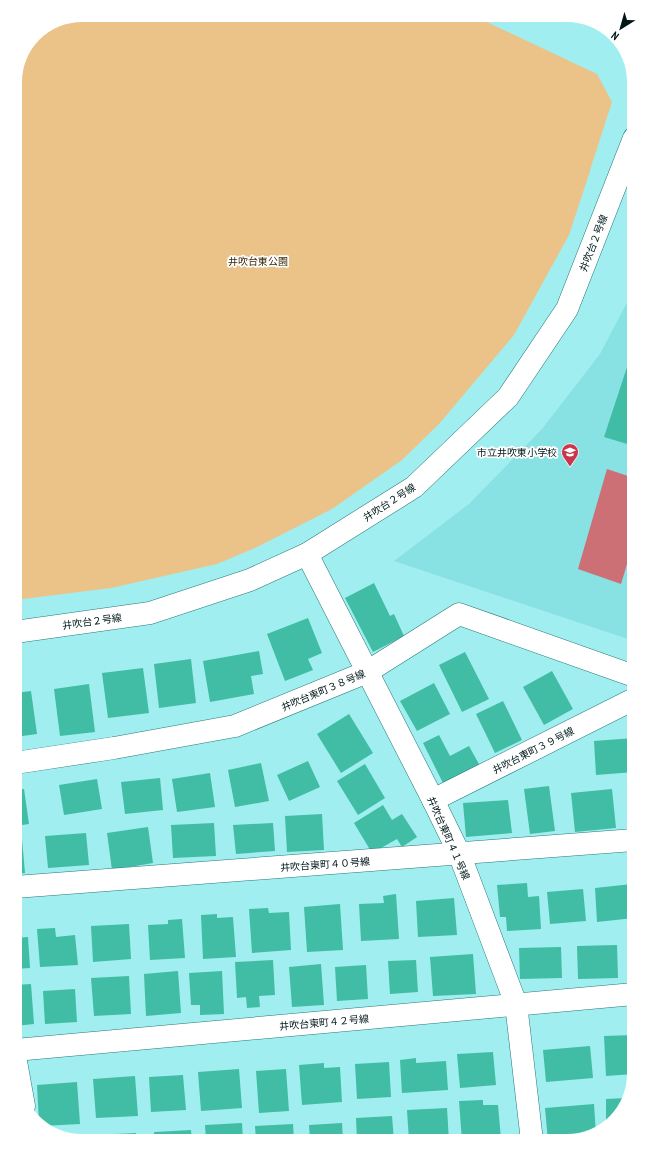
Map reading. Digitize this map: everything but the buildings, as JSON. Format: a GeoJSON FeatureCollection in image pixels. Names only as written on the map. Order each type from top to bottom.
{"type":"FeatureCollection","features":[{"type":"Feature","properties":{"kind":"street","name":"井吹台２号線"},"geometry":{"type":"LineString","coordinates":[[22,631],[150,613],[250,580],[307,554],[414,487],[508,397],[567,309],[627,156]]}},
{"type":"Feature","properties":{"kind":"street","name":"井吹台東町４１号線"},"geometry":{"type":"LineString","coordinates":[[307,554],[433,800],[458,853],[516,1004],[531,1134]]}},
{"type":"Feature","properties":{"kind":"street","name":"井吹台東町３８号線"},"geometry":{"type":"LineString","coordinates":[[22,762],[114,748],[235,726],[367,672],[459,614],[627,674]]}},
{"type":"Feature","properties":{"kind":"street","name":"井吹台東町３９号線"},"geometry":{"type":"LineString","coordinates":[[433,800],[627,703]]}},
{"type":"Feature","properties":{"kind":"street","name":"井吹台東町４０号線"},"geometry":{"type":"LineString","coordinates":[[22,886],[627,841]]}},
{"type":"Feature","properties":{"kind":"street","name":"井吹台東町４２号線"},"geometry":{"type":"LineString","coordinates":[[22,1049],[627,995]]}},
{"type":"Feature","properties":{"kind":"shaded area","name":"市立井吹東小学校"},"geometry":{"type":"Polygon","coordinates":[[[627,302],[627,639],[394,561],[469,504],[542,429],[600,354],[627,302]]]}},
{"type":"Feature","properties":{"kind":"shaded area"},"geometry":{"type":"Polygon","coordinates":[[[607,469],[627,476],[627,564],[621,584],[578,569],[607,469]]]}},
{"type":"Feature","properties":{"kind":"green space","name":"井吹台東公園"},"geometry":{"type":"Polygon","coordinates":[[[82,22],[487,22],[597,74],[612,102],[569,235],[514,335],[439,424],[402,460],[332,509],[257,547],[217,564],[111,588],[22,599],[22,79],[27,59],[32,49],[40,40],[49,32],[59,27],[71,23],[82,22]]]}},
{"type":"Feature","properties":{"kind":"place","name":"市立井吹東小学校"},"geometry":{"type":"Point","coordinates":[570,467]}}]}
